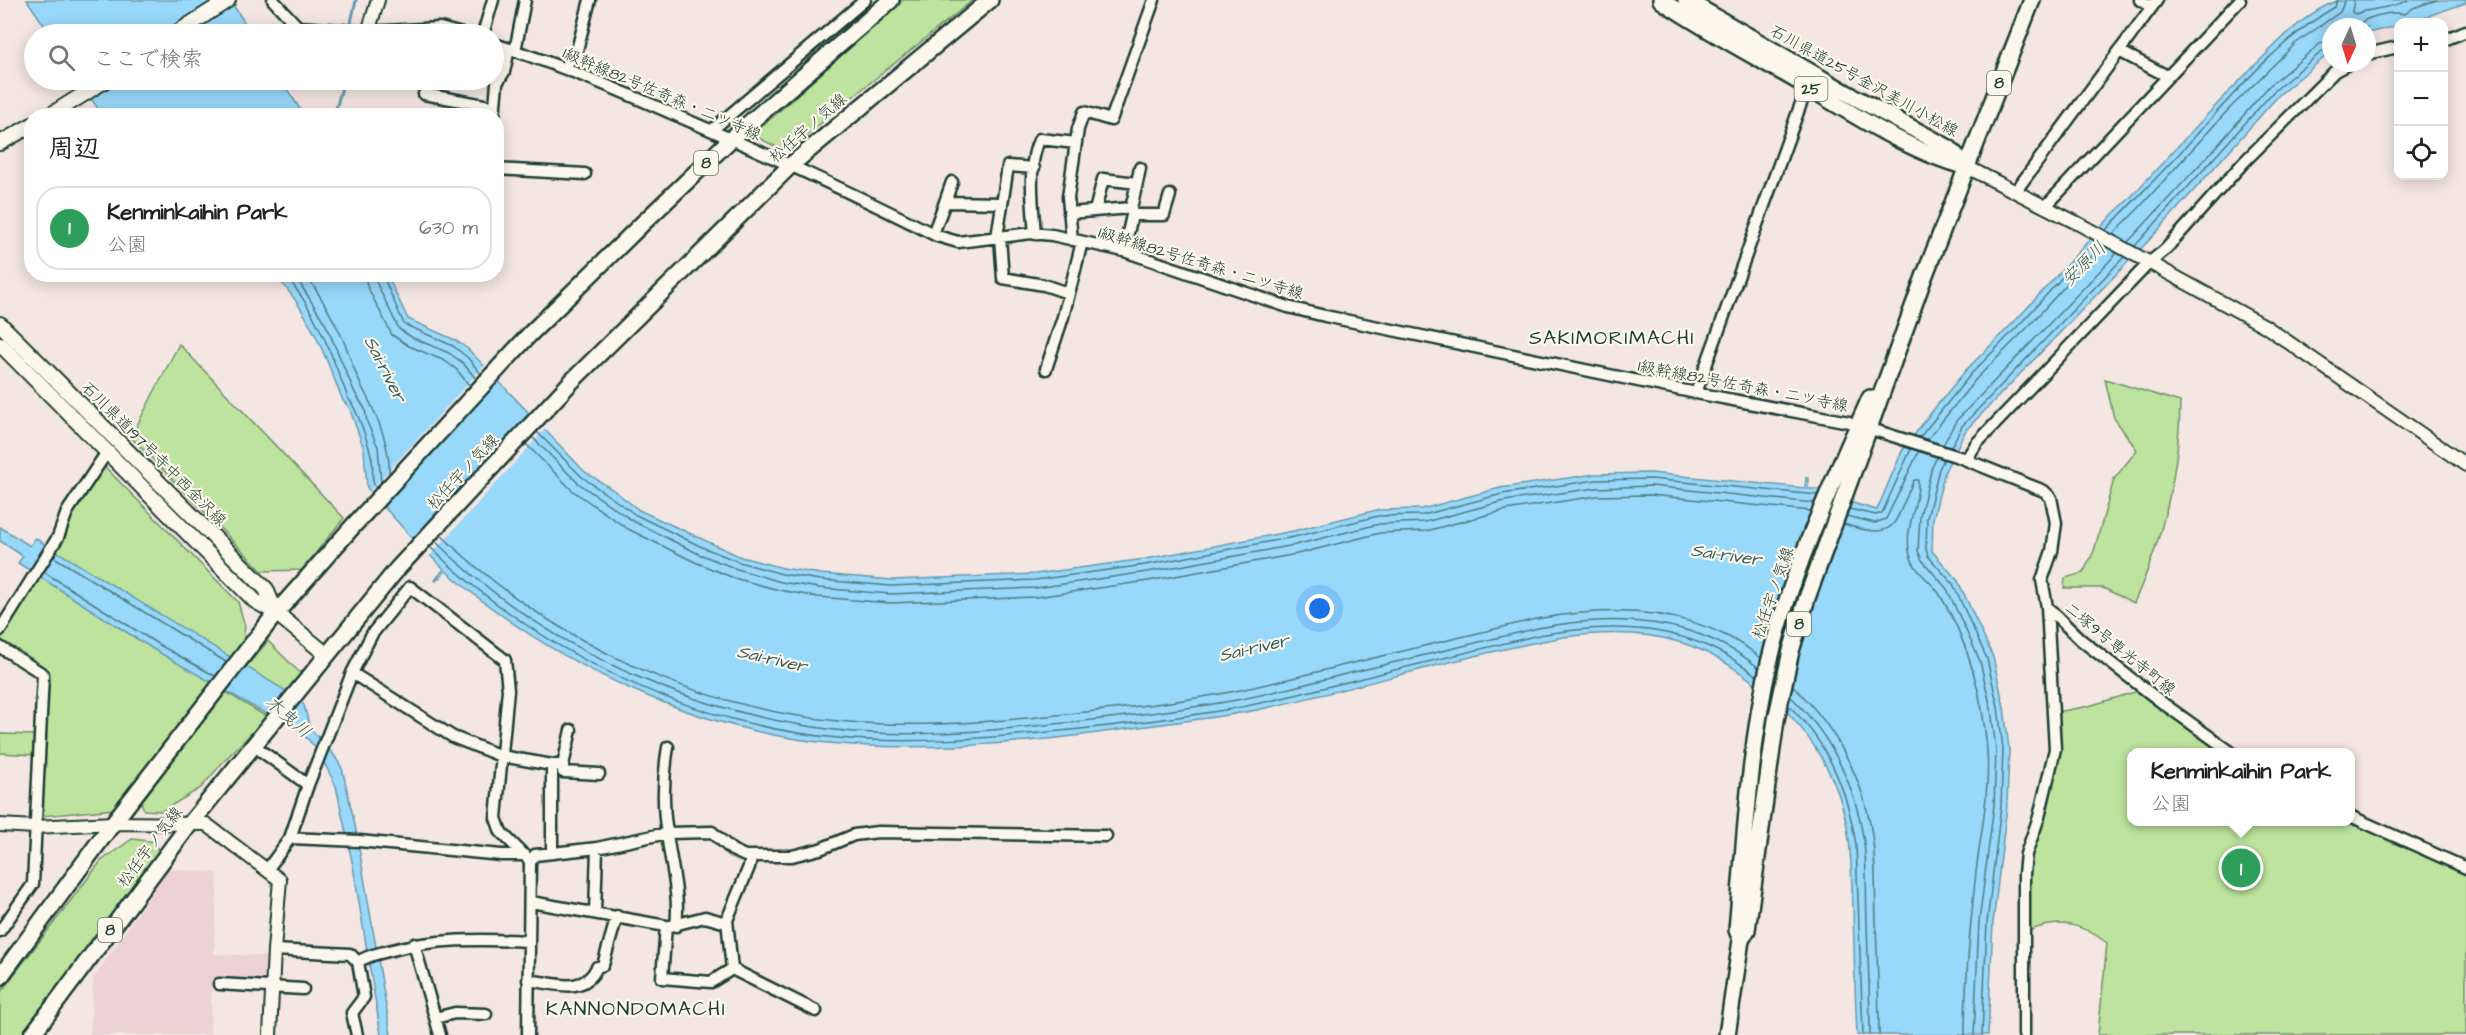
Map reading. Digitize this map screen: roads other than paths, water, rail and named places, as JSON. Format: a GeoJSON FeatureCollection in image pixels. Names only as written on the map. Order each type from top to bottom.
{"type":"FeatureCollection","features":[{"type":"Feature","properties":{"kind":"main road"},"geometry":{"type":"LineString","coordinates":[[191,24],[228,0]]}},
{"type":"Feature","properties":{"kind":"main road","name":"8"},"geometry":{"type":"LineString","coordinates":[[0,977],[113,823],[276,613],[354,525],[530,334],[731,139],[890,0]]}},
{"type":"Feature","properties":{"kind":"main road","name":"松任宇ノ気線"},"geometry":{"type":"LineString","coordinates":[[32,1035],[189,825],[398,568],[572,382],[791,165],[990,0]]}},
{"type":"Feature","properties":{"kind":"main road","name":"石川県道25号金沢美川小松線"},"geometry":{"type":"LineString","coordinates":[[1662,0],[1700,26],[1840,107],[1943,161],[1967,167]]}},
{"type":"Feature","properties":{"kind":"main road","name":"石川県道25号金沢美川小松線"},"geometry":{"type":"LineString","coordinates":[[1686,0],[1845,92],[1949,148],[1967,167]]}},
{"type":"Feature","properties":{"kind":"main road","name":"松任宇ノ気線"},"geometry":{"type":"LineString","coordinates":[[1727,1035],[1740,940],[1737,930],[1752,764],[1762,699],[1775,643],[1794,582],[1844,476],[2032,0]]}},
{"type":"Feature","properties":{"kind":"main road"},"geometry":{"type":"LineString","coordinates":[[63,108],[91,90]]}},
{"type":"Feature","properties":{"kind":"main road"},"geometry":{"type":"LineString","coordinates":[[0,143],[24,130]]}},
{"type":"Feature","properties":{"kind":"main road","name":"石川県道197号寺中西金沢線"},"geometry":{"type":"LineString","coordinates":[[0,324],[266,589],[276,613]]}},
{"type":"Feature","properties":{"kind":"main road","name":"石川県道197号寺中西金沢線"},"geometry":{"type":"LineString","coordinates":[[0,344],[255,601],[276,613],[327,655]]}},
{"type":"Feature","properties":{"kind":"main road","name":"松任宇ノ気線"},"geometry":{"type":"LineString","coordinates":[[1740,940],[1747,930],[1776,720],[1794,642],[1844,476]]}},
{"type":"Feature","properties":{"kind":"street"},"geometry":{"type":"LineString","coordinates":[[273,0],[295,24]]}},
{"type":"Feature","properties":{"kind":"street"},"geometry":{"type":"LineString","coordinates":[[370,24],[378,0]]}},
{"type":"Feature","properties":{"kind":"street"},"geometry":{"type":"LineString","coordinates":[[486,24],[493,0]]}},
{"type":"Feature","properties":{"kind":"street"},"geometry":{"type":"LineString","coordinates":[[504,72],[525,0]]}},
{"type":"Feature","properties":{"kind":"street"},"geometry":{"type":"LineString","coordinates":[[565,68],[577,50],[590,0]]}},
{"type":"Feature","properties":{"kind":"street"},"geometry":{"type":"LineString","coordinates":[[712,130],[865,0]]}},
{"type":"Feature","properties":{"kind":"street"},"geometry":{"type":"LineString","coordinates":[[1046,369],[1063,317],[1077,241],[1069,213],[1068,197],[1078,129],[1084,112],[1111,120],[1154,0]]}},
{"type":"Feature","properties":{"kind":"street"},"geometry":{"type":"LineString","coordinates":[[2015,192],[2154,3],[2140,0]]}},
{"type":"Feature","properties":{"kind":"street"},"geometry":{"type":"LineString","coordinates":[[2045,207],[2240,0]]}},
{"type":"Feature","properties":{"kind":"street"},"geometry":{"type":"LineString","coordinates":[[2448,38],[2466,31]]}},
{"type":"Feature","properties":{"kind":"street","name":"1級幹線82号佐奇森・二ツ寺線"},"geometry":{"type":"LineString","coordinates":[[504,47],[565,68],[712,130],[791,165],[933,234],[958,242],[1035,234],[1077,241],[1124,251],[1266,299],[1325,316],[1864,427]]}},
{"type":"Feature","properties":{"kind":"street"},"geometry":{"type":"LineString","coordinates":[[2376,52],[2394,48]]}},
{"type":"Feature","properties":{"kind":"street"},"geometry":{"type":"LineString","coordinates":[[2119,51],[2167,76]]}},
{"type":"Feature","properties":{"kind":"street"},"geometry":{"type":"LineString","coordinates":[[1962,458],[2146,261],[2165,250],[2244,162],[2334,72]]}},
{"type":"Feature","properties":{"kind":"street"},"geometry":{"type":"LineString","coordinates":[[1696,393],[1807,87]]}},
{"type":"Feature","properties":{"kind":"street"},"geometry":{"type":"LineString","coordinates":[[494,108],[496,90]]}},
{"type":"Feature","properties":{"kind":"street"},"geometry":{"type":"LineString","coordinates":[[424,94],[482,108]]}},
{"type":"Feature","properties":{"kind":"street"},"geometry":{"type":"LineString","coordinates":[[1035,234],[1036,145],[1040,139],[1076,143]]}},
{"type":"Feature","properties":{"kind":"street"},"geometry":{"type":"LineString","coordinates":[[1034,168],[1008,166],[998,237],[1003,278],[1044,285],[1068,293]]}},
{"type":"Feature","properties":{"kind":"street"},"geometry":{"type":"LineString","coordinates":[[1967,167],[2079,224],[2265,326],[2466,465]]}},
{"type":"Feature","properties":{"kind":"street"},"geometry":{"type":"LineString","coordinates":[[1124,251],[1140,168]]}},
{"type":"Feature","properties":{"kind":"street"},"geometry":{"type":"LineString","coordinates":[[504,169],[585,174]]}},
{"type":"Feature","properties":{"kind":"street"},"geometry":{"type":"LineString","coordinates":[[1095,212],[1103,179],[1137,183]]}},
{"type":"Feature","properties":{"kind":"street"},"geometry":{"type":"LineString","coordinates":[[933,234],[952,182]]}},
{"type":"Feature","properties":{"kind":"street"},"geometry":{"type":"LineString","coordinates":[[1069,213],[1132,212],[1164,215],[1170,195]]}},
{"type":"Feature","properties":{"kind":"street"},"geometry":{"type":"LineString","coordinates":[[945,202],[1001,203]]}},
{"type":"Feature","properties":{"kind":"street","name":"二塚9号専光寺町線"},"geometry":{"type":"LineString","coordinates":[[1864,427],[1962,458],[2044,491],[2051,498],[2056,523],[2052,550],[2042,580],[2047,607],[2081,640],[2224,748]]}},
{"type":"Feature","properties":{"kind":"street"},"geometry":{"type":"LineString","coordinates":[[0,630],[36,576],[68,512],[107,452]]}},
{"type":"Feature","properties":{"kind":"street"},"geometry":{"type":"LineString","coordinates":[[267,870],[290,838],[352,673],[372,634],[410,587],[505,660],[508,690],[496,818],[501,832],[527,858],[531,902],[528,941],[528,1035]]}},
{"type":"Feature","properties":{"kind":"street"},"geometry":{"type":"LineString","coordinates":[[2024,1035],[2026,854],[2039,817],[2055,749],[2054,696],[2047,607]]}},
{"type":"Feature","properties":{"kind":"street"},"geometry":{"type":"LineString","coordinates":[[0,647],[43,674],[33,884],[0,931]]}},
{"type":"Feature","properties":{"kind":"street"},"geometry":{"type":"LineString","coordinates":[[352,673],[453,737],[501,756],[558,765],[563,772],[599,774]]}},
{"type":"Feature","properties":{"kind":"street"},"geometry":{"type":"LineString","coordinates":[[552,852],[558,765],[571,730]]}},
{"type":"Feature","properties":{"kind":"street"},"geometry":{"type":"LineString","coordinates":[[253,746],[308,785]]}},
{"type":"Feature","properties":{"kind":"street"},"geometry":{"type":"LineString","coordinates":[[668,747],[663,776],[667,833],[678,905],[671,926],[662,978],[711,982],[732,969]]}},
{"type":"Feature","properties":{"kind":"street"},"geometry":{"type":"LineString","coordinates":[[2355,818],[2466,868]]}},
{"type":"Feature","properties":{"kind":"street"},"geometry":{"type":"LineString","coordinates":[[0,825],[35,827],[113,823],[206,824],[280,880],[270,1035]]}},
{"type":"Feature","properties":{"kind":"street"},"geometry":{"type":"LineString","coordinates":[[290,838],[359,841],[527,858],[552,852],[597,848],[667,833],[712,832],[732,850],[745,856],[792,856],[820,849],[854,835],[878,832],[1106,836]]}},
{"type":"Feature","properties":{"kind":"street"},"geometry":{"type":"LineString","coordinates":[[595,913],[597,848]]}},
{"type":"Feature","properties":{"kind":"street"},"geometry":{"type":"LineString","coordinates":[[732,969],[727,920],[752,856]]}},
{"type":"Feature","properties":{"kind":"street"},"geometry":{"type":"LineString","coordinates":[[531,902],[671,926],[705,917],[723,922],[727,920]]}},
{"type":"Feature","properties":{"kind":"street"},"geometry":{"type":"LineString","coordinates":[[528,980],[576,986],[584,984],[592,978],[597,967],[603,965],[617,916]]}},
{"type":"Feature","properties":{"kind":"street"},"geometry":{"type":"LineString","coordinates":[[274,950],[350,954],[362,959],[414,944],[463,939],[528,941]]}},
{"type":"Feature","properties":{"kind":"street"},"geometry":{"type":"LineString","coordinates":[[414,944],[440,1035]]}},
{"type":"Feature","properties":{"kind":"street"},"geometry":{"type":"LineString","coordinates":[[357,1035],[352,1013],[364,997],[362,959]]}},
{"type":"Feature","properties":{"kind":"street"},"geometry":{"type":"LineString","coordinates":[[732,969],[816,1011]]}},
{"type":"Feature","properties":{"kind":"street"},"geometry":{"type":"LineString","coordinates":[[219,984],[303,989]]}},
{"type":"Feature","properties":{"kind":"street"},"geometry":{"type":"LineString","coordinates":[[435,1018],[455,1013],[486,1014]]}},
{"type":"Feature","properties":{"kind":"water"},"geometry":{"type":"Polygon","coordinates":[[[27,0],[230,0],[246,24],[43,24],[27,0]]]}},
{"type":"Feature","properties":{"kind":"water"},"geometry":{"type":"Polygon","coordinates":[[[2340,0],[2466,0],[2466,3],[2422,18],[2394,18],[2394,27],[2376,31],[2376,18],[2322,18],[2322,59],[2279,95],[2154,235],[1966,430],[1945,471],[1933,519],[1932,551],[1958,581],[1993,657],[2004,707],[2009,749],[2007,806],[1993,923],[1988,1035],[1857,1035],[1850,848],[1840,798],[1819,754],[1791,716],[1755,683],[1706,652],[1681,642],[1655,636],[1597,634],[1564,637],[1526,644],[1249,711],[1091,734],[983,745],[911,747],[839,744],[786,737],[733,725],[681,709],[629,688],[580,664],[532,636],[487,605],[446,571],[436,581],[444,569],[412,538],[367,488],[364,449],[349,407],[343,401],[307,318],[281,282],[390,282],[408,319],[455,340],[468,349],[585,472],[639,510],[741,557],[783,568],[821,574],[892,580],[1035,574],[1145,559],[1293,531],[1377,510],[1422,509],[1500,488],[1595,474],[1651,473],[1805,488],[1806,478],[1808,478],[1808,489],[1820,489],[1835,498],[1877,510],[1902,451],[1966,370],[2017,319],[2256,64],[2316,11],[2340,0]]]}},
{"type":"Feature","properties":{"kind":"water"},"geometry":{"type":"Polygon","coordinates":[[[86,90],[288,90],[299,108],[97,108],[86,90]]]}},
{"type":"Feature","properties":{"kind":"water","name":"木曳川"},"geometry":{"type":"Polygon","coordinates":[[[0,527],[30,546],[35,538],[286,691],[304,705],[310,728],[334,755],[342,768],[355,825],[391,1035],[381,1035],[353,866],[336,786],[317,749],[289,722],[268,715],[153,649],[18,563],[23,556],[0,541],[0,527]]]}},
{"type":"Feature","properties":{"kind":"waterway"},"geometry":{"type":"LineString","coordinates":[[351,24],[356,0]]}},
{"type":"Feature","properties":{"kind":"waterway"},"geometry":{"type":"LineString","coordinates":[[336,108],[341,90]]}},
{"type":"Feature","properties":{"kind":"place","name":"Kenminkaihin Park"},"geometry":{"type":"Point","coordinates":[2241,868]}},
{"type":"Feature","properties":{"kind":"district","name":"SAKIMORIMACHI"},"geometry":{"type":"Point","coordinates":[1612,338]}},
{"type":"Feature","properties":{"kind":"district","name":"KANNONDOMACHI"},"geometry":{"type":"Point","coordinates":[636,1009]}},
{"type":"Feature","properties":{"kind":"water label","name":"安原川"},"geometry":{"type":"Point","coordinates":[2084,264]}},
{"type":"Feature","properties":{"kind":"water label","name":"Sai-river"},"geometry":{"type":"Point","coordinates":[385,369]}},
{"type":"Feature","properties":{"kind":"water label","name":"Sai-river"},"geometry":{"type":"Point","coordinates":[1726,555]}},
{"type":"Feature","properties":{"kind":"water label","name":"Sai-river"},"geometry":{"type":"Point","coordinates":[1254,648]}},
{"type":"Feature","properties":{"kind":"water label","name":"Sai-river"},"geometry":{"type":"Point","coordinates":[772,659]}}]}
